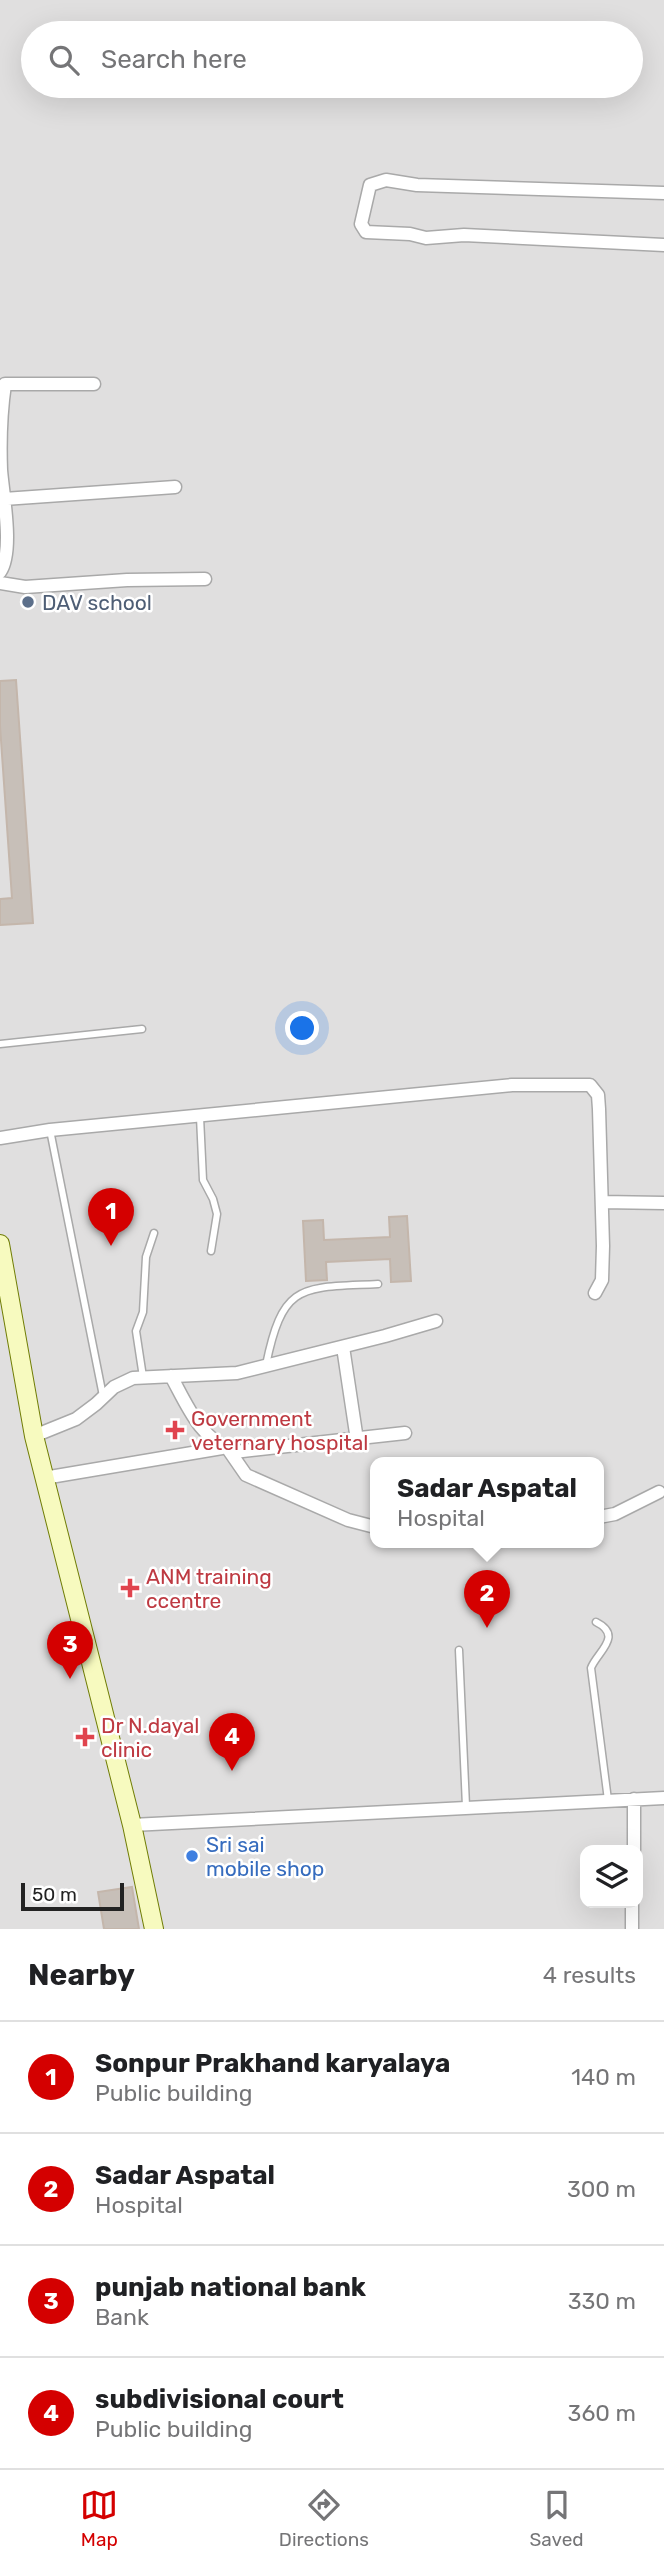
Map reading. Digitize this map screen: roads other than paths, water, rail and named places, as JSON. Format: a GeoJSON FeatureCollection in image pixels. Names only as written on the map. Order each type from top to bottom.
{"type":"FeatureCollection","features":[{"type":"Feature","properties":{"kind":"main road"},"geometry":{"type":"LineString","coordinates":[[0,1244],[34,1436],[132,1825],[154,1929]]}},
{"type":"Feature","properties":{"kind":"street"},"geometry":{"type":"LineString","coordinates":[[664,194],[417,184],[386,180],[370,186],[361,224],[366,232],[410,234],[426,238],[464,235],[664,245]]}},
{"type":"Feature","properties":{"kind":"street"},"geometry":{"type":"LineString","coordinates":[[0,572],[5,563],[6,522],[1,452],[5,384],[94,384]]}},
{"type":"Feature","properties":{"kind":"street"},"geometry":{"type":"LineString","coordinates":[[4,499],[175,487]]}},
{"type":"Feature","properties":{"kind":"street"},"geometry":{"type":"LineString","coordinates":[[0,583],[25,587],[127,580],[205,579]]}},
{"type":"Feature","properties":{"kind":"street"},"geometry":{"type":"LineString","coordinates":[[0,1138],[50,1130],[500,1086],[584,1084],[595,1089],[598,1095],[602,1280],[595,1293]]}},
{"type":"Feature","properties":{"kind":"street"},"geometry":{"type":"LineString","coordinates":[[602,1202],[664,1203]]}},
{"type":"Feature","properties":{"kind":"street"},"geometry":{"type":"LineString","coordinates":[[34,1436],[76,1419],[114,1387],[133,1378],[218,1375],[343,1347],[436,1321]]}},
{"type":"Feature","properties":{"kind":"street"},"geometry":{"type":"LineString","coordinates":[[343,1347],[357,1440]]}},
{"type":"Feature","properties":{"kind":"street"},"geometry":{"type":"LineString","coordinates":[[171,1376],[192,1416],[246,1475],[348,1520],[370,1526]]}},
{"type":"Feature","properties":{"kind":"street"},"geometry":{"type":"LineString","coordinates":[[44,1478],[225,1449],[241,1452],[405,1433]]}},
{"type":"Feature","properties":{"kind":"street"},"geometry":{"type":"LineString","coordinates":[[604,1516],[615,1514],[659,1492]]}},
{"type":"Feature","properties":{"kind":"street"},"geometry":{"type":"LineString","coordinates":[[132,1825],[664,1798]]}},
{"type":"Feature","properties":{"kind":"street"},"geometry":{"type":"LineString","coordinates":[[634,1799],[634,1845]]}},
{"type":"Feature","properties":{"kind":"street"},"geometry":{"type":"LineString","coordinates":[[632,1908],[632,1929]]}},
{"type":"Feature","properties":{"kind":"lane"},"geometry":{"type":"LineString","coordinates":[[0,1044],[142,1029]]}},
{"type":"Feature","properties":{"kind":"lane"},"geometry":{"type":"LineString","coordinates":[[200,1117],[203,1180],[217,1214],[211,1251]]}},
{"type":"Feature","properties":{"kind":"lane"},"geometry":{"type":"LineString","coordinates":[[50,1130],[104,1397]]}},
{"type":"Feature","properties":{"kind":"lane"},"geometry":{"type":"LineString","coordinates":[[143,1377],[136,1331],[143,1312],[143,1273],[146,1257],[155,1233]]}},
{"type":"Feature","properties":{"kind":"lane"},"geometry":{"type":"LineString","coordinates":[[266,1365],[278,1322],[284,1308],[295,1297],[314,1287],[378,1284]]}},
{"type":"Feature","properties":{"kind":"lane"},"geometry":{"type":"LineString","coordinates":[[596,1622],[605,1628],[608,1637],[606,1647],[591,1668],[608,1800]]}},
{"type":"Feature","properties":{"kind":"lane"},"geometry":{"type":"LineString","coordinates":[[459,1650],[466,1806]]}},
{"type":"Feature","properties":{"kind":"place","name":"DAV school"},"geometry":{"type":"Point","coordinates":[28,602]}},
{"type":"Feature","properties":{"kind":"place","name":"Sonpur Prakhand karyalaya"},"geometry":{"type":"Point","coordinates":[111,1246]}},
{"type":"Feature","properties":{"kind":"place","name":"Government veternary hospital"},"geometry":{"type":"Point","coordinates":[175,1430]}},
{"type":"Feature","properties":{"kind":"place","name":"ANM training ccentre"},"geometry":{"type":"Point","coordinates":[130,1588]}},
{"type":"Feature","properties":{"kind":"place","name":"Sadar Aspatal"},"geometry":{"type":"Point","coordinates":[487,1628]}},
{"type":"Feature","properties":{"kind":"place","name":"punjab national bank"},"geometry":{"type":"Point","coordinates":[70,1679]}},
{"type":"Feature","properties":{"kind":"place","name":"Dr N.dayal clinic"},"geometry":{"type":"Point","coordinates":[85,1737]}},
{"type":"Feature","properties":{"kind":"place","name":"subdivisional court"},"geometry":{"type":"Point","coordinates":[232,1771]}},
{"type":"Feature","properties":{"kind":"place","name":"Sri sai mobile shop"},"geometry":{"type":"Point","coordinates":[192,1856]}}]}
